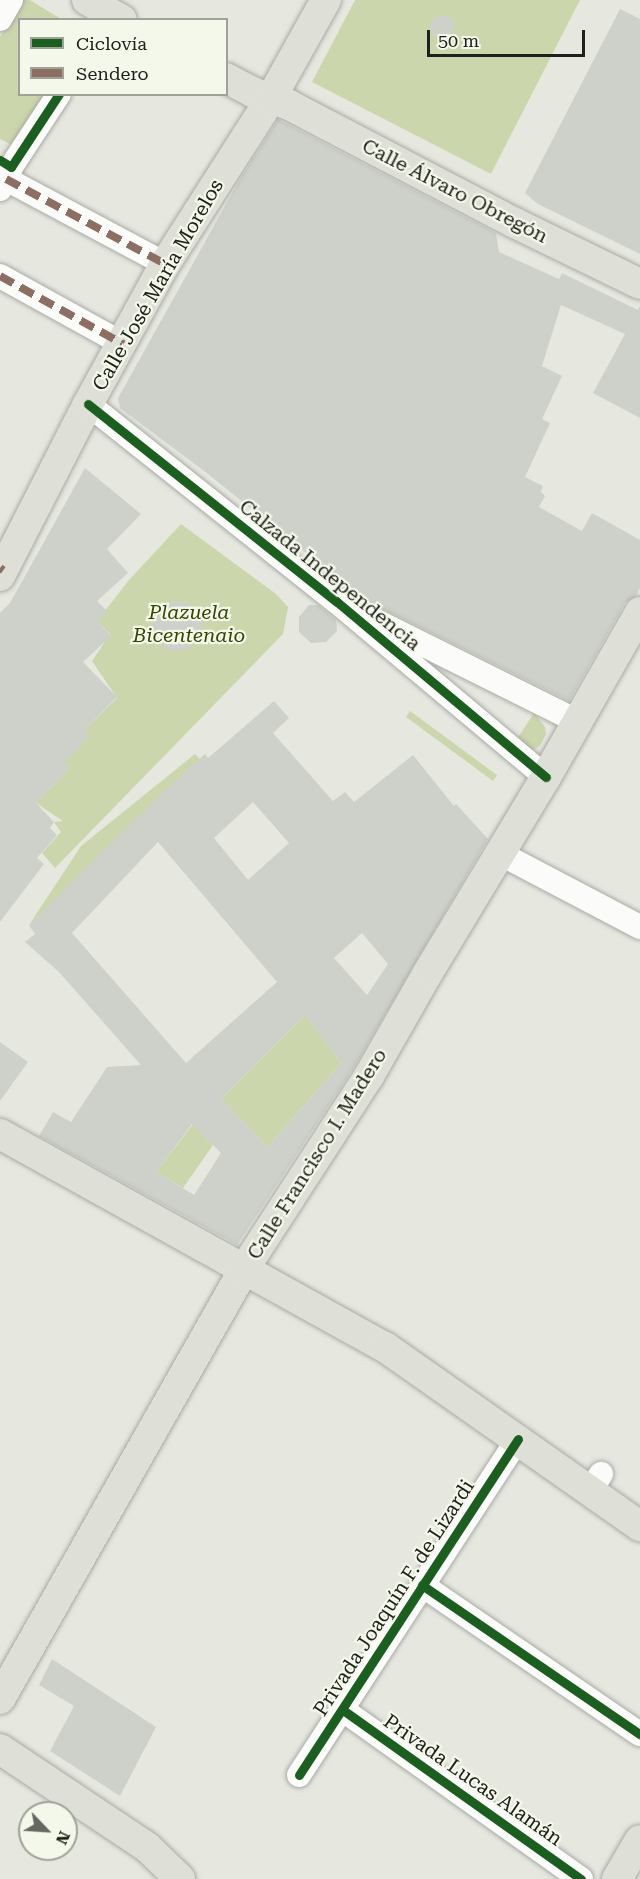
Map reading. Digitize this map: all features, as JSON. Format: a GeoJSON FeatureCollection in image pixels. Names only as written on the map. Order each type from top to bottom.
{"type":"FeatureCollection","features":[{"type":"Feature","properties":{"kind":"main road","name":"Calle José María Morelos"},"geometry":{"type":"LineString","coordinates":[[1,571],[88,404],[165,264],[270,100],[326,0]]}},
{"type":"Feature","properties":{"kind":"main road","name":"Calle Álvaro Obregón"},"geometry":{"type":"LineString","coordinates":[[228,79],[270,100],[289,105],[505,218],[640,284]]}},
{"type":"Feature","properties":{"kind":"main road","name":"Calle Francisco I. Madero"},"geometry":{"type":"LineString","coordinates":[[0,1699],[244,1269],[369,1076],[429,971],[546,777],[640,612]]}},
{"type":"Feature","properties":{"kind":"main road"},"geometry":{"type":"LineString","coordinates":[[0,1134],[385,1347],[518,1439],[596,1482],[640,1526]]}},
{"type":"Feature","properties":{"kind":"main road"},"geometry":{"type":"LineString","coordinates":[[0,1749],[147,1847],[180,1879]]}},
{"type":"Feature","properties":{"kind":"main road"},"geometry":{"type":"LineString","coordinates":[[617,1879],[640,1840]]}},
{"type":"Feature","properties":{"kind":"street"},"geometry":{"type":"LineString","coordinates":[[0,19],[11,0]]}},
{"type":"Feature","properties":{"kind":"street"},"geometry":{"type":"LineString","coordinates":[[58,96],[4,174],[165,264]]}},
{"type":"Feature","properties":{"kind":"street"},"geometry":{"type":"LineString","coordinates":[[0,276],[123,344]]}},
{"type":"Feature","properties":{"kind":"street","name":"Calzada Independencia"},"geometry":{"type":"LineString","coordinates":[[88,404],[336,601],[546,777]]}},
{"type":"Feature","properties":{"kind":"street","name":"Calzada Independencia"},"geometry":{"type":"LineString","coordinates":[[336,601],[577,721]]}},
{"type":"Feature","properties":{"kind":"street"},"geometry":{"type":"LineString","coordinates":[[501,854],[640,927]]}},
{"type":"Feature","properties":{"kind":"street","name":"Privada Joaquín F. de Lizardi"},"geometry":{"type":"LineString","coordinates":[[299,1775],[518,1439]]}},
{"type":"Feature","properties":{"kind":"street"},"geometry":{"type":"LineString","coordinates":[[422,1585],[640,1734]]}},
{"type":"Feature","properties":{"kind":"street","name":"Privada Lucas Alamán"},"geometry":{"type":"LineString","coordinates":[[343,1710],[581,1879]]}},
{"type":"Feature","properties":{"kind":"green space"},"geometry":{"type":"Polygon","coordinates":[[[22,0],[30,0],[59,18],[18,18],[18,96],[47,96],[14,146],[0,139],[0,37],[22,0]]]}},
{"type":"Feature","properties":{"kind":"green space"},"geometry":{"type":"Polygon","coordinates":[[[355,0],[580,0],[491,174],[312,82],[355,0]]]}},
{"type":"Feature","properties":{"kind":"green space","name":"Plazuela Bicentenaio"},"geometry":{"type":"Polygon","coordinates":[[[181,524],[276,594],[288,607],[283,634],[55,868],[42,853],[61,832],[54,822],[63,821],[36,803],[70,767],[61,760],[86,728],[117,698],[92,661],[110,634],[97,621],[129,580],[181,524]]]}},
{"type":"Feature","properties":{"kind":"green space"},"geometry":{"type":"Polygon","coordinates":[[[410,711],[497,775],[493,781],[406,717],[410,711]]]}},
{"type":"Feature","properties":{"kind":"green space"},"geometry":{"type":"Polygon","coordinates":[[[534,713],[545,727],[546,734],[540,746],[532,751],[513,745],[534,713]]]}},
{"type":"Feature","properties":{"kind":"green space"},"geometry":{"type":"Polygon","coordinates":[[[195,754],[200,759],[29,925],[81,846],[195,754]]]}},
{"type":"Feature","properties":{"kind":"green space"},"geometry":{"type":"Polygon","coordinates":[[[305,1015],[341,1063],[268,1147],[221,1099],[305,1015]]]}},
{"type":"Feature","properties":{"kind":"green space"},"geometry":{"type":"Polygon","coordinates":[[[193,1124],[213,1145],[183,1188],[156,1172],[193,1124]]]}},
{"type":"Feature","properties":{"kind":"building"},"geometry":{"type":"Polygon","coordinates":[[[620,9],[640,19],[640,254],[538,204],[525,193],[620,9]]]}},
{"type":"Feature","properties":{"kind":"building"},"geometry":{"type":"Polygon","coordinates":[[[437,15],[447,15],[454,22],[454,32],[447,39],[437,39],[430,32],[430,22],[437,15]]]}},
{"type":"Feature","properties":{"kind":"building"},"geometry":{"type":"Polygon","coordinates":[[[278,119],[496,233],[499,252],[559,279],[562,273],[638,310],[640,306],[640,418],[593,393],[625,334],[561,305],[542,366],[562,376],[542,419],[550,423],[525,477],[543,486],[541,492],[545,496],[539,507],[582,531],[592,513],[640,540],[640,588],[636,596],[625,603],[569,701],[363,599],[208,474],[120,408],[118,398],[240,179],[278,119]]]}},
{"type":"Feature","properties":{"kind":"building"},"geometry":{"type":"Polygon","coordinates":[[[85,468],[141,514],[107,549],[128,573],[97,601],[107,611],[98,622],[111,636],[83,662],[117,697],[86,728],[89,737],[64,762],[70,767],[36,803],[54,822],[50,828],[57,835],[37,858],[44,864],[0,922],[0,613],[10,603],[85,468]]]}},
{"type":"Feature","properties":{"kind":"building"},"geometry":{"type":"Polygon","coordinates":[[[177,601],[195,608],[202,626],[195,644],[177,651],[159,644],[152,626],[159,608],[177,601]]]}},
{"type":"Feature","properties":{"kind":"building"},"geometry":{"type":"Polygon","coordinates":[[[309,605],[318,605],[336,620],[337,631],[326,642],[311,643],[299,632],[299,617],[309,605]]]}},
{"type":"Feature","properties":{"kind":"building"},"geometry":{"type":"Polygon","coordinates":[[[274,701],[289,718],[273,733],[333,801],[345,792],[354,802],[413,755],[454,806],[456,804],[488,839],[354,1067],[237,1245],[39,1136],[53,1112],[71,1122],[107,1067],[141,1065],[59,972],[25,942],[35,934],[29,925],[160,795],[205,754],[208,758],[274,701]],[[253,802],[214,838],[248,880],[289,843],[253,802]],[[158,842],[72,933],[186,1063],[277,982],[158,842]],[[362,933],[334,958],[367,995],[388,964],[362,933]],[[305,1015],[221,1099],[268,1147],[341,1063],[305,1015]],[[192,1124],[156,1172],[194,1195],[221,1153],[192,1124]]]}},
{"type":"Feature","properties":{"kind":"building"},"geometry":{"type":"Polygon","coordinates":[[[0,1042],[28,1062],[0,1101],[0,1042]]]}},
{"type":"Feature","properties":{"kind":"building"},"geometry":{"type":"Polygon","coordinates":[[[52,1659],[156,1727],[120,1796],[50,1751],[74,1706],[39,1685],[52,1659]]]}},
{"type":"Feature","properties":{"kind":"marked path"},"geometry":{"type":"LineString","coordinates":[[6,179],[165,264]]}},
{"type":"Feature","properties":{"kind":"marked path"},"geometry":{"type":"LineString","coordinates":[[0,276],[123,344]]}},
{"type":"Feature","properties":{"kind":"cycle path"},"geometry":{"type":"LineString","coordinates":[[0,160],[11,167],[58,96]]}},
{"type":"Feature","properties":{"kind":"cycle path"},"geometry":{"type":"LineString","coordinates":[[88,404],[336,601],[546,777]]}},
{"type":"Feature","properties":{"kind":"cycle path"},"geometry":{"type":"LineString","coordinates":[[299,1775],[518,1439]]}},
{"type":"Feature","properties":{"kind":"cycle path"},"geometry":{"type":"LineString","coordinates":[[422,1585],[640,1734]]}},
{"type":"Feature","properties":{"kind":"cycle path"},"geometry":{"type":"LineString","coordinates":[[343,1710],[581,1879]]}}]}
